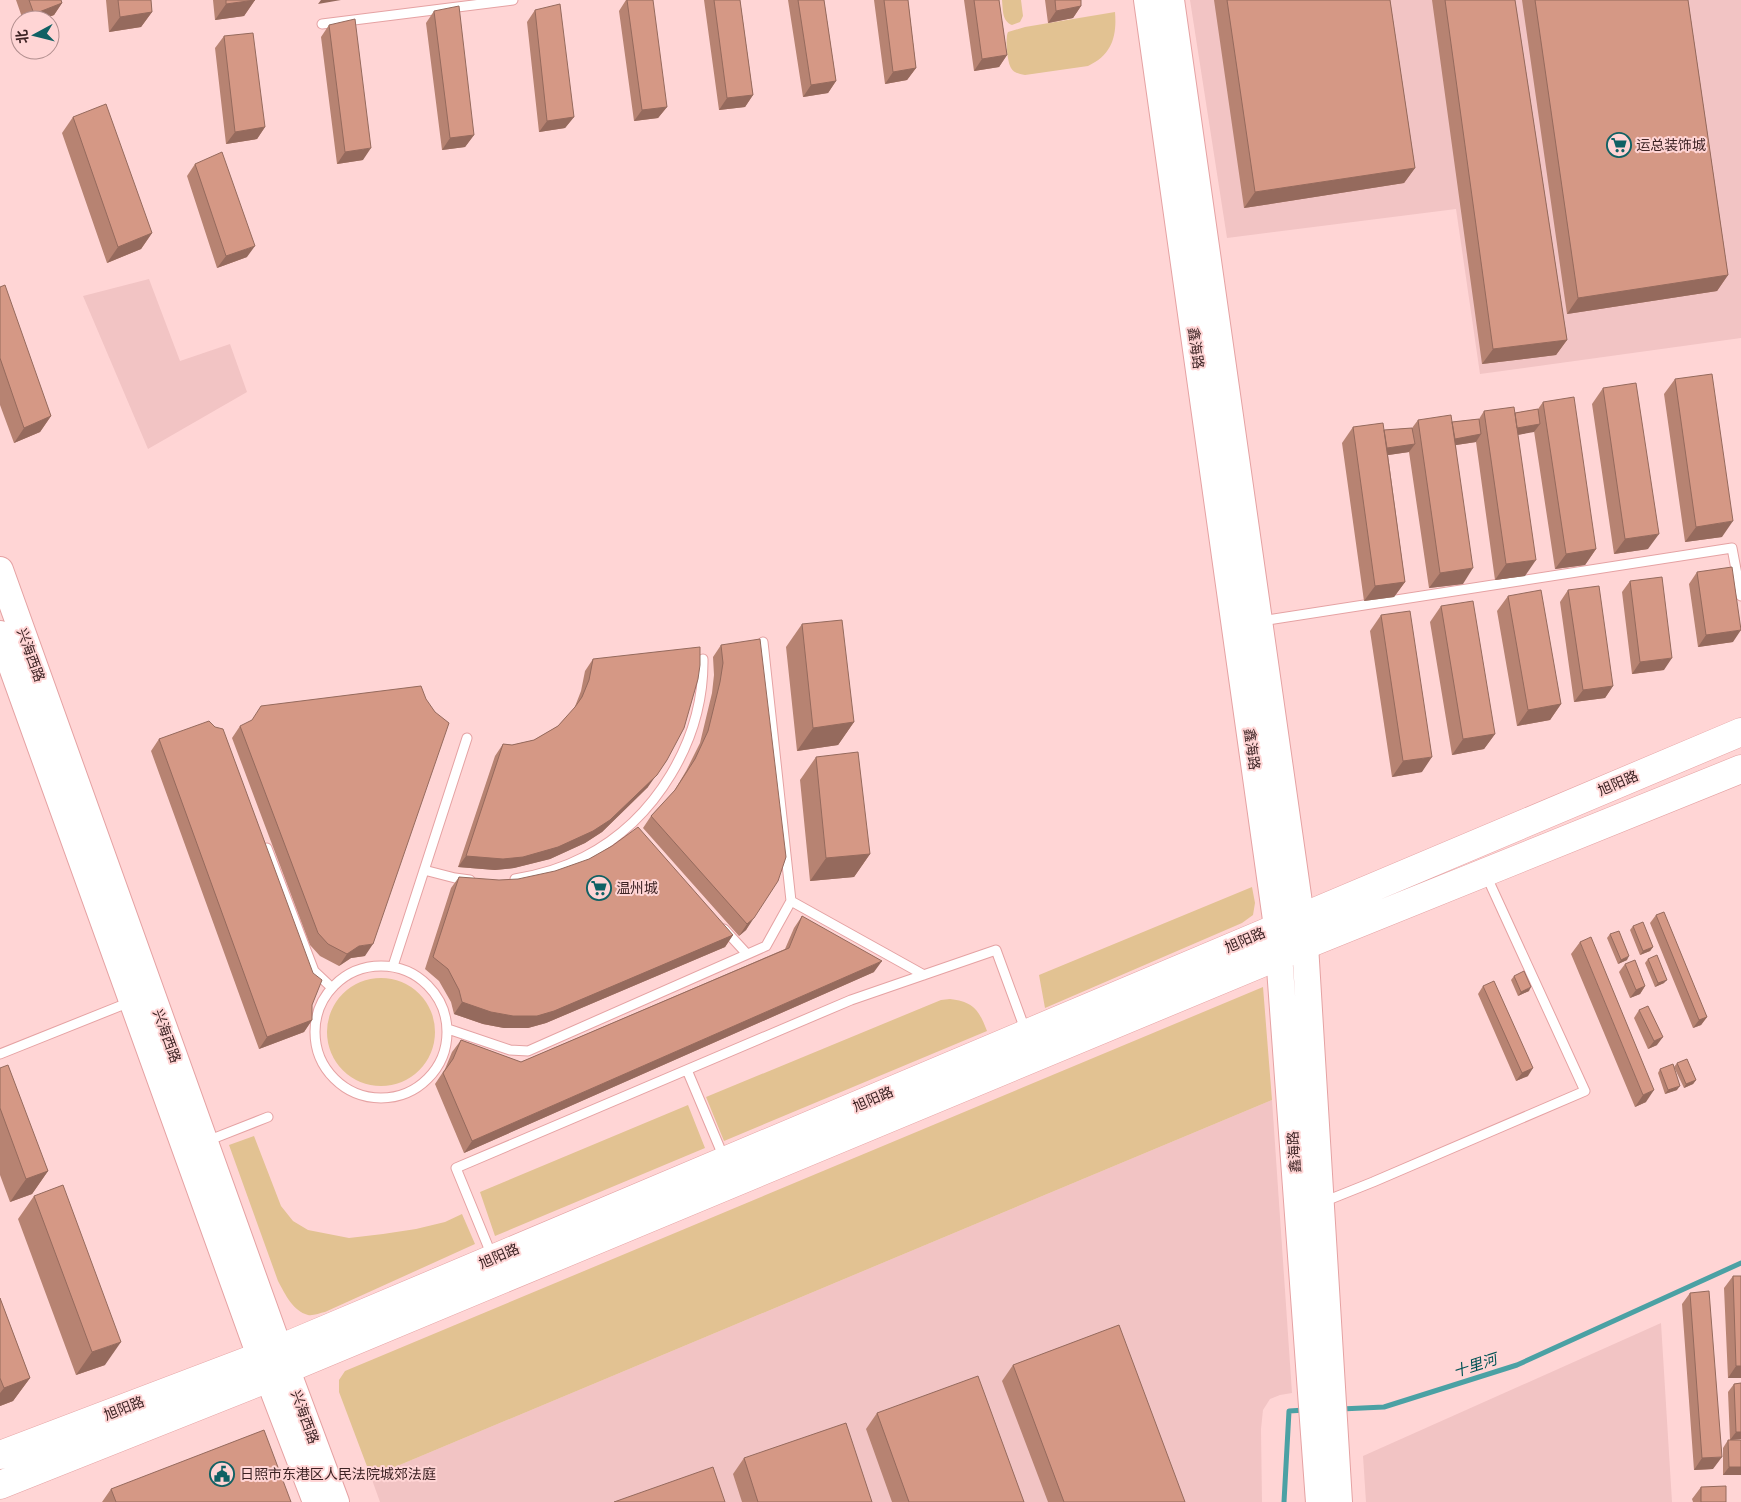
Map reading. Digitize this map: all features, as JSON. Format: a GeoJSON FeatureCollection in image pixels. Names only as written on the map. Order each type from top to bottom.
{"type":"FeatureCollection","features":[{"type":"Feature","properties":{"kind":"main road","name":"旭阳路"},"geometry":{"type":"LineString","coordinates":[[0,1485],[274,1363],[493,1259],[1027,1034],[1294,930],[1741,732]]}},
{"type":"Feature","properties":{"kind":"main road","name":"旭阳路"},"geometry":{"type":"LineString","coordinates":[[0,1455],[274,1363],[1280,955],[1294,930],[1485,872],[1741,769]]}},
{"type":"Feature","properties":{"kind":"street","name":"鑫海路"},"geometry":{"type":"LineString","coordinates":[[1147,0],[1294,930]]}},
{"type":"Feature","properties":{"kind":"street","name":"鑫海路"},"geometry":{"type":"LineString","coordinates":[[1171,0],[1259,622],[1294,930],[1320,1203],[1324,1430],[1319,1502]]}},
{"type":"Feature","properties":{"kind":"street","name":"兴海西路"},"geometry":{"type":"LineString","coordinates":[[0,570],[205,1142],[316,1502]]}},
{"type":"Feature","properties":{"kind":"street","name":"兴海西路"},"geometry":{"type":"LineString","coordinates":[[0,634],[132,1001],[274,1363],[336,1502]]}},
{"type":"Feature","properties":{"kind":"street","name":"鑫海路"},"geometry":{"type":"LineString","coordinates":[[1280,955],[1322,1392]]}},
{"type":"Feature","properties":{"kind":"street","name":"鑫海路"},"geometry":{"type":"LineString","coordinates":[[1324,1430],[1339,1502]]}},
{"type":"Feature","properties":{"kind":"lane"},"geometry":{"type":"LineString","coordinates":[[322,24],[513,0]]}},
{"type":"Feature","properties":{"kind":"lane"},"geometry":{"type":"LineString","coordinates":[[1259,622],[1732,548],[1741,596]]}},
{"type":"Feature","properties":{"kind":"lane"},"geometry":{"type":"LineString","coordinates":[[448,1029],[510,1050],[528,1051],[766,946],[791,901],[763,642]]}},
{"type":"Feature","properties":{"kind":"lane"},"geometry":{"type":"LineString","coordinates":[[508,880],[540,874],[584,858],[632,830],[665,783],[689,740],[704,678],[703,659]]}},
{"type":"Feature","properties":{"kind":"lane"},"geometry":{"type":"LineString","coordinates":[[393,966],[467,738]]}},
{"type":"Feature","properties":{"kind":"lane"},"geometry":{"type":"LineString","coordinates":[[262,835],[314,971],[331,987]]}},
{"type":"Feature","properties":{"kind":"lane"},"geometry":{"type":"LineString","coordinates":[[424,870],[455,878],[482,881]]}},
{"type":"Feature","properties":{"kind":"lane"},"geometry":{"type":"LineString","coordinates":[[1320,1203],[1585,1091],[1485,872]]}},
{"type":"Feature","properties":{"kind":"lane"},"geometry":{"type":"LineString","coordinates":[[791,901],[924,975]]}},
{"type":"Feature","properties":{"kind":"lane"},"geometry":{"type":"LineString","coordinates":[[720,926],[747,954]]}},
{"type":"Feature","properties":{"kind":"lane"},"geometry":{"type":"LineString","coordinates":[[493,1259],[456,1168],[851,1000],[996,950],[1027,1034]]}},
{"type":"Feature","properties":{"kind":"lane"},"geometry":{"type":"LineString","coordinates":[[370,965],[393,966],[414,974],[432,988],[443,1008],[448,1029],[445,1050],[436,1069],[422,1085],[403,1095],[382,1099],[361,1096],[342,1086],[327,1071],[317,1051],[314,1028],[319,1006],[331,987],[349,973],[370,965]]}},
{"type":"Feature","properties":{"kind":"lane"},"geometry":{"type":"LineString","coordinates":[[0,1054],[132,1001]]}},
{"type":"Feature","properties":{"kind":"lane"},"geometry":{"type":"LineString","coordinates":[[687,1070],[725,1161]]}},
{"type":"Feature","properties":{"kind":"lane"},"geometry":{"type":"LineString","coordinates":[[205,1142],[268,1117]]}},
{"type":"Feature","properties":{"kind":"shaded area"},"geometry":{"type":"Polygon","coordinates":[[[1002,0],[1021,0],[1023,16],[1020,22],[1012,25],[1006,21],[1002,0]]]}},
{"type":"Feature","properties":{"kind":"shaded area"},"geometry":{"type":"Polygon","coordinates":[[[1190,0],[1741,0],[1741,338],[1480,374],[1456,209],[1227,238],[1190,0]]]}},
{"type":"Feature","properties":{"kind":"shaded area"},"geometry":{"type":"Polygon","coordinates":[[[1115,12],[1114,37],[1108,50],[1096,62],[1088,66],[1025,75],[1015,72],[1011,68],[1007,50],[1008,32],[1025,27],[1115,12]]]}},
{"type":"Feature","properties":{"kind":"shaded area"},"geometry":{"type":"Polygon","coordinates":[[[149,279],[180,361],[230,344],[247,392],[148,449],[83,296],[149,279]]]}},
{"type":"Feature","properties":{"kind":"shaded area"},"geometry":{"type":"Polygon","coordinates":[[[1252,887],[1255,903],[1253,915],[1242,923],[1045,1008],[1039,975],[1252,887]]]}},
{"type":"Feature","properties":{"kind":"shaded area"},"geometry":{"type":"Polygon","coordinates":[[[381,978],[402,982],[419,994],[431,1011],[435,1032],[431,1053],[419,1070],[402,1082],[381,1086],[360,1082],[343,1070],[331,1053],[327,1032],[331,1011],[343,994],[360,982],[381,978]]]}},
{"type":"Feature","properties":{"kind":"shaded area"},"geometry":{"type":"Polygon","coordinates":[[[1263,987],[1272,1100],[371,1477],[339,1392],[339,1380],[345,1371],[1263,987]]]}},
{"type":"Feature","properties":{"kind":"shaded area"},"geometry":{"type":"Polygon","coordinates":[[[950,999],[965,1002],[975,1008],[987,1031],[724,1141],[706,1097],[941,1000],[950,999]]]}},
{"type":"Feature","properties":{"kind":"shaded area"},"geometry":{"type":"Polygon","coordinates":[[[1272,1100],[1292,1393],[1270,1399],[1263,1410],[1261,1429],[1262,1502],[380,1502],[371,1477],[1272,1100]]]}},
{"type":"Feature","properties":{"kind":"shaded area"},"geometry":{"type":"Polygon","coordinates":[[[688,1105],[705,1148],[495,1236],[480,1192],[688,1105]]]}},
{"type":"Feature","properties":{"kind":"shaded area"},"geometry":{"type":"Polygon","coordinates":[[[254,1136],[281,1206],[293,1221],[308,1230],[349,1238],[416,1229],[445,1222],[462,1214],[475,1244],[325,1312],[314,1315],[303,1313],[290,1301],[278,1281],[229,1145],[254,1136]]]}},
{"type":"Feature","properties":{"kind":"shaded area"},"geometry":{"type":"Polygon","coordinates":[[[1661,1323],[1672,1502],[1366,1502],[1363,1456],[1661,1323]]]}},
{"type":"Feature","properties":{"kind":"building"},"geometry":{"type":"Polygon","coordinates":[[[29,0],[61,0],[62,3],[44,10],[33,10],[29,0]]]}},
{"type":"Feature","properties":{"kind":"building"},"geometry":{"type":"Polygon","coordinates":[[[118,0],[151,0],[152,12],[120,17],[118,0]]]}},
{"type":"Feature","properties":{"kind":"building"},"geometry":{"type":"Polygon","coordinates":[[[226,0],[255,0],[226,4],[226,0]]]}},
{"type":"Feature","properties":{"kind":"building"},"geometry":{"type":"Polygon","coordinates":[[[627,0],[653,0],[667,107],[642,110],[627,0]]]}},
{"type":"Feature","properties":{"kind":"building"},"geometry":{"type":"Polygon","coordinates":[[[714,0],[740,0],[753,95],[727,98],[714,0]]]}},
{"type":"Feature","properties":{"kind":"building"},"geometry":{"type":"Polygon","coordinates":[[[798,0],[824,0],[836,81],[811,85],[798,0]]]}},
{"type":"Feature","properties":{"kind":"building"},"geometry":{"type":"Polygon","coordinates":[[[884,0],[908,0],[916,68],[893,72],[884,0]]]}},
{"type":"Feature","properties":{"kind":"building"},"geometry":{"type":"Polygon","coordinates":[[[974,0],[999,0],[1007,55],[982,59],[974,0]]]}},
{"type":"Feature","properties":{"kind":"building"},"geometry":{"type":"Polygon","coordinates":[[[1055,0],[1081,0],[1081,6],[1056,11],[1055,0]]]}},
{"type":"Feature","properties":{"kind":"building"},"geometry":{"type":"Polygon","coordinates":[[[1227,0],[1390,0],[1415,168],[1255,192],[1227,0]]]}},
{"type":"Feature","properties":{"kind":"building"},"geometry":{"type":"Polygon","coordinates":[[[1445,0],[1515,0],[1567,340],[1493,349],[1445,0]]]}},
{"type":"Feature","properties":{"kind":"building","name":"运总装饰城"},"geometry":{"type":"Polygon","coordinates":[[[1535,0],[1688,0],[1728,275],[1578,298],[1535,0]]]}},
{"type":"Feature","properties":{"kind":"building"},"geometry":{"type":"Polygon","coordinates":[[[560,4],[574,117],[547,121],[535,10],[560,4]]]}},
{"type":"Feature","properties":{"kind":"building"},"geometry":{"type":"Polygon","coordinates":[[[459,6],[474,135],[450,138],[434,11],[459,6]]]}},
{"type":"Feature","properties":{"kind":"building"},"geometry":{"type":"Polygon","coordinates":[[[355,19],[371,148],[345,152],[329,25],[355,19]]]}},
{"type":"Feature","properties":{"kind":"building"},"geometry":{"type":"Polygon","coordinates":[[[253,33],[265,127],[235,132],[224,36],[253,33]]]}},
{"type":"Feature","properties":{"kind":"building"},"geometry":{"type":"Polygon","coordinates":[[[106,104],[152,233],[118,247],[73,117],[106,104]]]}},
{"type":"Feature","properties":{"kind":"building"},"geometry":{"type":"Polygon","coordinates":[[[222,152],[255,246],[226,256],[195,164],[222,152]]]}},
{"type":"Feature","properties":{"kind":"building"},"geometry":{"type":"Polygon","coordinates":[[[5,285],[51,416],[24,428],[0,358],[0,287],[5,285]]]}},
{"type":"Feature","properties":{"kind":"building"},"geometry":{"type":"Polygon","coordinates":[[[1712,374],[1733,521],[1696,527],[1675,379],[1712,374]]]}},
{"type":"Feature","properties":{"kind":"building"},"geometry":{"type":"Polygon","coordinates":[[[1636,383],[1659,534],[1625,539],[1603,388],[1636,383]]]}},
{"type":"Feature","properties":{"kind":"building"},"geometry":{"type":"Polygon","coordinates":[[[1574,397],[1596,549],[1566,554],[1543,402],[1574,397]]]}},
{"type":"Feature","properties":{"kind":"building"},"geometry":{"type":"Polygon","coordinates":[[[1514,407],[1536,560],[1506,564],[1484,411],[1514,407]]]}},
{"type":"Feature","properties":{"kind":"building"},"geometry":{"type":"Polygon","coordinates":[[[1538,409],[1540,424],[1517,428],[1515,413],[1538,409]]]}},
{"type":"Feature","properties":{"kind":"building"},"geometry":{"type":"Polygon","coordinates":[[[1451,415],[1473,568],[1440,573],[1418,420],[1451,415]]]}},
{"type":"Feature","properties":{"kind":"building"},"geometry":{"type":"Polygon","coordinates":[[[1479,419],[1481,434],[1455,439],[1452,422],[1479,419]]]}},
{"type":"Feature","properties":{"kind":"building"},"geometry":{"type":"Polygon","coordinates":[[[1383,423],[1405,582],[1375,586],[1353,427],[1383,423]]]}},
{"type":"Feature","properties":{"kind":"building"},"geometry":{"type":"Polygon","coordinates":[[[1412,428],[1415,444],[1387,448],[1384,430],[1412,428]]]}},
{"type":"Feature","properties":{"kind":"building"},"geometry":{"type":"Polygon","coordinates":[[[1732,567],[1741,630],[1706,635],[1697,572],[1732,567]]]}},
{"type":"Feature","properties":{"kind":"building"},"geometry":{"type":"Polygon","coordinates":[[[1662,577],[1672,658],[1640,662],[1630,581],[1662,577]]]}},
{"type":"Feature","properties":{"kind":"building"},"geometry":{"type":"Polygon","coordinates":[[[1599,586],[1613,686],[1583,690],[1568,590],[1599,586]]]}},
{"type":"Feature","properties":{"kind":"building"},"geometry":{"type":"Polygon","coordinates":[[[1541,590],[1561,704],[1528,710],[1508,596],[1541,590]]]}},
{"type":"Feature","properties":{"kind":"building"},"geometry":{"type":"Polygon","coordinates":[[[1473,601],[1495,734],[1463,739],[1441,606],[1473,601]]]}},
{"type":"Feature","properties":{"kind":"building"},"geometry":{"type":"Polygon","coordinates":[[[1410,611],[1432,757],[1403,761],[1381,615],[1410,611]]]}},
{"type":"Feature","properties":{"kind":"building"},"geometry":{"type":"Polygon","coordinates":[[[842,620],[854,722],[813,728],[802,624],[842,620]]]}},
{"type":"Feature","properties":{"kind":"building"},"geometry":{"type":"Polygon","coordinates":[[[760,639],[786,857],[778,881],[754,918],[747,924],[651,816],[675,790],[695,759],[708,731],[723,663],[721,645],[760,639]]]}},
{"type":"Feature","properties":{"kind":"building"},"geometry":{"type":"Polygon","coordinates":[[[700,647],[698,679],[684,728],[657,775],[610,820],[593,831],[558,847],[523,857],[503,859],[466,856],[503,744],[512,745],[534,740],[558,726],[582,697],[589,680],[593,659],[700,647]]]}},
{"type":"Feature","properties":{"kind":"building"},"geometry":{"type":"Polygon","coordinates":[[[421,686],[426,699],[435,712],[449,723],[373,944],[359,946],[347,954],[328,944],[318,933],[240,726],[252,720],[261,706],[421,686]]]}},
{"type":"Feature","properties":{"kind":"building"},"geometry":{"type":"Polygon","coordinates":[[[209,721],[215,727],[223,729],[313,973],[322,980],[312,1005],[312,1020],[267,1037],[159,739],[209,721]]]}},
{"type":"Feature","properties":{"kind":"building"},"geometry":{"type":"Polygon","coordinates":[[[858,752],[870,854],[826,858],[816,757],[858,752]]]}},
{"type":"Feature","properties":{"kind":"building"},"geometry":{"type":"Polygon","coordinates":[[[638,827],[733,935],[554,1011],[537,1016],[513,1016],[491,1012],[462,1002],[459,990],[448,969],[433,957],[459,877],[499,880],[518,879],[555,871],[589,859],[612,846],[638,827]]]}},
{"type":"Feature","properties":{"kind":"building"},"geometry":{"type":"Polygon","coordinates":[[[1664,912],[1707,1017],[1699,1020],[1656,915],[1664,912]]]}},
{"type":"Feature","properties":{"kind":"building"},"geometry":{"type":"Polygon","coordinates":[[[802,916],[882,961],[472,1141],[443,1073],[453,1059],[461,1040],[521,1062],[789,948],[802,916]]]}},
{"type":"Feature","properties":{"kind":"building"},"geometry":{"type":"Polygon","coordinates":[[[1643,922],[1653,947],[1643,951],[1633,926],[1643,922]]]}},
{"type":"Feature","properties":{"kind":"building"},"geometry":{"type":"Polygon","coordinates":[[[1619,931],[1629,956],[1621,960],[1610,934],[1619,931]]]}},
{"type":"Feature","properties":{"kind":"building"},"geometry":{"type":"Polygon","coordinates":[[[1591,937],[1654,1090],[1643,1095],[1580,942],[1591,937]]]}},
{"type":"Feature","properties":{"kind":"building"},"geometry":{"type":"Polygon","coordinates":[[[1657,955],[1667,980],[1658,983],[1648,959],[1657,955]]]}},
{"type":"Feature","properties":{"kind":"building"},"geometry":{"type":"Polygon","coordinates":[[[1635,960],[1645,986],[1636,990],[1625,964],[1635,960]]]}},
{"type":"Feature","properties":{"kind":"building"},"geometry":{"type":"Polygon","coordinates":[[[1524,971],[1531,987],[1521,992],[1514,976],[1524,971]]]}},
{"type":"Feature","properties":{"kind":"building"},"geometry":{"type":"Polygon","coordinates":[[[1494,981],[1533,1068],[1522,1073],[1483,986],[1494,981]]]}},
{"type":"Feature","properties":{"kind":"building"},"geometry":{"type":"Polygon","coordinates":[[[1648,1006],[1663,1037],[1654,1041],[1639,1010],[1648,1006]]]}},
{"type":"Feature","properties":{"kind":"building"},"geometry":{"type":"Polygon","coordinates":[[[1687,1059],[1696,1080],[1686,1084],[1677,1063],[1687,1059]]]}},
{"type":"Feature","properties":{"kind":"building"},"geometry":{"type":"Polygon","coordinates":[[[1673,1064],[1680,1086],[1668,1090],[1660,1069],[1673,1064]]]}},
{"type":"Feature","properties":{"kind":"building"},"geometry":{"type":"Polygon","coordinates":[[[8,1065],[48,1171],[26,1179],[0,1108],[0,1068],[8,1065]]]}},
{"type":"Feature","properties":{"kind":"building"},"geometry":{"type":"Polygon","coordinates":[[[63,1185],[121,1342],[92,1352],[34,1196],[63,1185]]]}},
{"type":"Feature","properties":{"kind":"building"},"geometry":{"type":"Polygon","coordinates":[[[1733,1276],[1741,1276],[1741,1366],[1736,1366],[1733,1276]]]}},
{"type":"Feature","properties":{"kind":"building"},"geometry":{"type":"Polygon","coordinates":[[[1709,1291],[1722,1457],[1702,1458],[1690,1293],[1709,1291]]]}},
{"type":"Feature","properties":{"kind":"building"},"geometry":{"type":"Polygon","coordinates":[[[0,1298],[30,1378],[4,1388],[0,1378],[0,1298]]]}},
{"type":"Feature","properties":{"kind":"building"},"geometry":{"type":"Polygon","coordinates":[[[1119,1325],[1185,1502],[1064,1502],[1013,1365],[1119,1325]]]}},
{"type":"Feature","properties":{"kind":"building"},"geometry":{"type":"Polygon","coordinates":[[[978,1376],[1024,1502],[909,1502],[877,1413],[978,1376]]]}},
{"type":"Feature","properties":{"kind":"building"},"geometry":{"type":"Polygon","coordinates":[[[1741,1383],[1741,1432],[1736,1432],[1734,1384],[1741,1383]]]}},
{"type":"Feature","properties":{"kind":"building"},"geometry":{"type":"Polygon","coordinates":[[[846,1423],[872,1502],[758,1502],[744,1458],[846,1423]]]}},
{"type":"Feature","properties":{"kind":"building","name":"日照市东港区人民法院城郊法庭"},"geometry":{"type":"Polygon","coordinates":[[[264,1430],[291,1502],[116,1502],[111,1489],[264,1430]]]}},
{"type":"Feature","properties":{"kind":"building"},"geometry":{"type":"Polygon","coordinates":[[[1728,1440],[1741,1440],[1741,1467],[1729,1467],[1728,1440]]]}},
{"type":"Feature","properties":{"kind":"building"},"geometry":{"type":"Polygon","coordinates":[[[713,1467],[725,1502],[614,1502],[713,1467]]]}},
{"type":"Feature","properties":{"kind":"building"},"geometry":{"type":"Polygon","coordinates":[[[1726,1486],[1726,1502],[1701,1502],[1701,1487],[1726,1486]]]}},
{"type":"Feature","properties":{"kind":"waterway","name":"十里河"},"geometry":{"type":"LineString","coordinates":[[1341,1409],[1384,1407],[1517,1365],[1741,1263]]}},
{"type":"Feature","properties":{"kind":"waterway","name":"十里河"},"geometry":{"type":"LineString","coordinates":[[1284,1502],[1289,1411],[1305,1410]]}},
{"type":"Feature","properties":{"kind":"place","name":"运总装饰城"},"geometry":{"type":"Point","coordinates":[1619,145]}},
{"type":"Feature","properties":{"kind":"place","name":"温州城"},"geometry":{"type":"Point","coordinates":[599,888]}},
{"type":"Feature","properties":{"kind":"place","name":"日照市东港区人民法院城郊法庭"},"geometry":{"type":"Point","coordinates":[222,1474]}}]}
